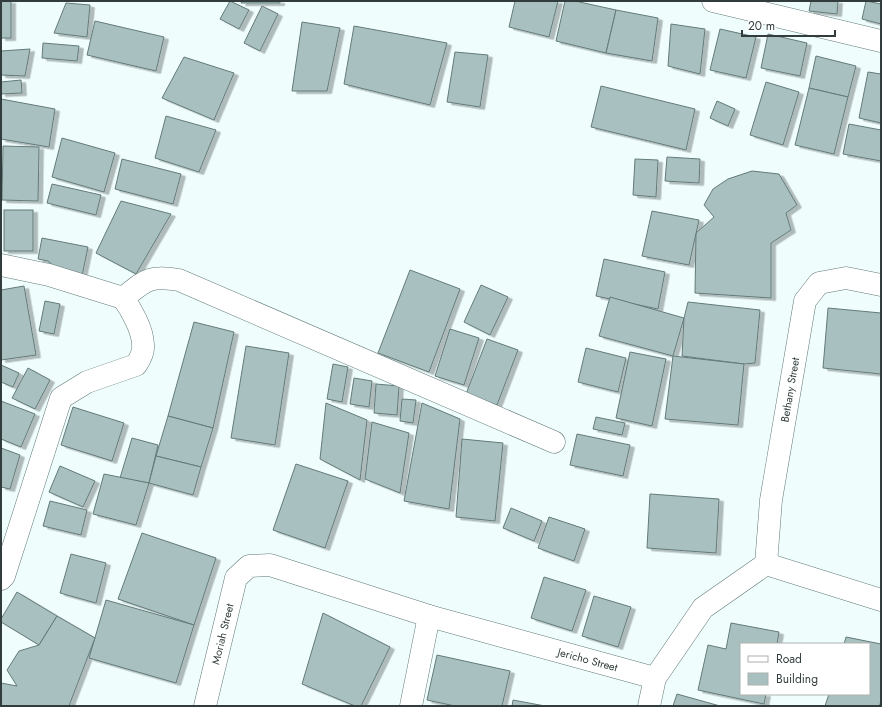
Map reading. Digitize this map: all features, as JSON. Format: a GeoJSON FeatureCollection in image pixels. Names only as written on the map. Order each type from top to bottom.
{"type":"FeatureCollection","features":[{"type":"Feature","properties":{"kind":"street"},"geometry":{"type":"LineString","coordinates":[[713,1],[881,41]]}},
{"type":"Feature","properties":{"kind":"street"},"geometry":{"type":"LineString","coordinates":[[1,265],[49,275],[123,298],[132,311],[143,344],[142,355],[136,365],[87,382],[61,398],[4,576],[1,579]]}},
{"type":"Feature","properties":{"kind":"street"},"geometry":{"type":"LineString","coordinates":[[123,298],[145,281],[160,277],[179,280],[554,442]]}},
{"type":"Feature","properties":{"kind":"street","name":"Bethany Street"},"geometry":{"type":"LineString","coordinates":[[766,564],[771,500],[805,301],[819,283],[846,278],[881,285]]}},
{"type":"Feature","properties":{"kind":"street"},"geometry":{"type":"LineString","coordinates":[[649,706],[655,678],[703,608],[766,564],[881,600]]}},
{"type":"Feature","properties":{"kind":"street","name":"Jericho Street"},"geometry":{"type":"LineString","coordinates":[[249,566],[270,565],[429,616],[655,678]]}},
{"type":"Feature","properties":{"kind":"street","name":"Moriah Street"},"geometry":{"type":"LineString","coordinates":[[205,706],[236,578],[249,566]]}},
{"type":"Feature","properties":{"kind":"street"},"geometry":{"type":"LineString","coordinates":[[411,706],[429,616]]}},
{"type":"Feature","properties":{"kind":"building"},"geometry":{"type":"Polygon","coordinates":[[[1,1],[11,1],[11,38],[1,38],[1,1]]]}},
{"type":"Feature","properties":{"kind":"building"},"geometry":{"type":"Polygon","coordinates":[[[230,1],[249,10],[239,29],[220,19],[230,1]]]}},
{"type":"Feature","properties":{"kind":"building"},"geometry":{"type":"Polygon","coordinates":[[[242,1],[280,1],[280,3],[241,3],[242,1]]]}},
{"type":"Feature","properties":{"kind":"building"},"geometry":{"type":"Polygon","coordinates":[[[515,1],[558,1],[549,37],[509,27],[515,1]]]}},
{"type":"Feature","properties":{"kind":"building"},"geometry":{"type":"Polygon","coordinates":[[[565,1],[575,1],[616,10],[606,53],[556,41],[565,1]]]}},
{"type":"Feature","properties":{"kind":"building"},"geometry":{"type":"Polygon","coordinates":[[[811,1],[838,1],[837,14],[809,11],[811,1]]]}},
{"type":"Feature","properties":{"kind":"building"},"geometry":{"type":"Polygon","coordinates":[[[866,1],[881,4],[881,24],[862,19],[866,1]]]}},
{"type":"Feature","properties":{"kind":"building"},"geometry":{"type":"Polygon","coordinates":[[[66,3],[90,5],[87,37],[54,33],[66,3]]]}},
{"type":"Feature","properties":{"kind":"building"},"geometry":{"type":"Polygon","coordinates":[[[262,6],[278,14],[260,51],[244,43],[262,6]]]}},
{"type":"Feature","properties":{"kind":"building"},"geometry":{"type":"Polygon","coordinates":[[[616,10],[658,18],[652,61],[606,53],[616,10]]]}},
{"type":"Feature","properties":{"kind":"building"},"geometry":{"type":"Polygon","coordinates":[[[95,21],[164,37],[156,71],[87,55],[95,21]]]}},
{"type":"Feature","properties":{"kind":"building"},"geometry":{"type":"Polygon","coordinates":[[[302,22],[340,28],[327,91],[292,91],[302,22]]]}},
{"type":"Feature","properties":{"kind":"building"},"geometry":{"type":"Polygon","coordinates":[[[671,24],[705,29],[700,74],[668,66],[671,24]]]}},
{"type":"Feature","properties":{"kind":"building"},"geometry":{"type":"Polygon","coordinates":[[[354,26],[447,43],[430,105],[344,84],[354,26]]]}},
{"type":"Feature","properties":{"kind":"building"},"geometry":{"type":"Polygon","coordinates":[[[720,29],[756,37],[746,78],[710,70],[720,29]]]}},
{"type":"Feature","properties":{"kind":"building"},"geometry":{"type":"Polygon","coordinates":[[[768,34],[807,43],[800,76],[761,68],[768,34]]]}},
{"type":"Feature","properties":{"kind":"building"},"geometry":{"type":"Polygon","coordinates":[[[43,43],[79,46],[77,61],[42,58],[43,43]]]}},
{"type":"Feature","properties":{"kind":"building"},"geometry":{"type":"Polygon","coordinates":[[[30,49],[25,76],[1,75],[1,51],[30,49]]]}},
{"type":"Feature","properties":{"kind":"building"},"geometry":{"type":"Polygon","coordinates":[[[455,52],[488,55],[480,107],[447,102],[455,52]]]}},
{"type":"Feature","properties":{"kind":"building"},"geometry":{"type":"Polygon","coordinates":[[[816,56],[856,66],[848,97],[809,88],[816,56]]]}},
{"type":"Feature","properties":{"kind":"building"},"geometry":{"type":"Polygon","coordinates":[[[184,57],[234,73],[214,120],[162,98],[184,57]]]}},
{"type":"Feature","properties":{"kind":"building"},"geometry":{"type":"Polygon","coordinates":[[[868,72],[881,74],[881,123],[859,118],[868,72]]]}},
{"type":"Feature","properties":{"kind":"building"},"geometry":{"type":"Polygon","coordinates":[[[21,80],[22,93],[1,94],[1,82],[21,80]]]}},
{"type":"Feature","properties":{"kind":"building"},"geometry":{"type":"Polygon","coordinates":[[[766,82],[799,92],[783,145],[750,135],[766,82]]]}},
{"type":"Feature","properties":{"kind":"building"},"geometry":{"type":"Polygon","coordinates":[[[601,86],[695,109],[686,150],[591,127],[601,86]]]}},
{"type":"Feature","properties":{"kind":"building"},"geometry":{"type":"Polygon","coordinates":[[[809,88],[848,97],[834,154],[795,145],[809,88]]]}},
{"type":"Feature","properties":{"kind":"building"},"geometry":{"type":"Polygon","coordinates":[[[1,99],[55,109],[49,147],[1,139],[1,99]]]}},
{"type":"Feature","properties":{"kind":"building"},"geometry":{"type":"Polygon","coordinates":[[[717,101],[735,109],[728,126],[710,118],[717,101]]]}},
{"type":"Feature","properties":{"kind":"building"},"geometry":{"type":"Polygon","coordinates":[[[166,116],[216,130],[199,172],[155,158],[166,116]]]}},
{"type":"Feature","properties":{"kind":"building"},"geometry":{"type":"Polygon","coordinates":[[[849,124],[881,130],[881,161],[843,154],[849,124]]]}},
{"type":"Feature","properties":{"kind":"building"},"geometry":{"type":"Polygon","coordinates":[[[62,138],[115,153],[104,192],[52,177],[62,138]]]}},
{"type":"Feature","properties":{"kind":"building"},"geometry":{"type":"Polygon","coordinates":[[[3,146],[39,147],[38,201],[2,200],[3,146]]]}},
{"type":"Feature","properties":{"kind":"building"},"geometry":{"type":"Polygon","coordinates":[[[667,157],[700,159],[699,183],[665,181],[667,157]]]}},
{"type":"Feature","properties":{"kind":"building"},"geometry":{"type":"Polygon","coordinates":[[[122,159],[181,174],[173,204],[115,189],[122,159]]]}},
{"type":"Feature","properties":{"kind":"building"},"geometry":{"type":"Polygon","coordinates":[[[635,159],[658,160],[656,197],[633,195],[635,159]]]}},
{"type":"Feature","properties":{"kind":"building"},"geometry":{"type":"Polygon","coordinates":[[[752,171],[779,174],[797,205],[786,213],[791,230],[771,243],[771,298],[695,293],[696,233],[714,217],[704,205],[713,189],[728,179],[752,171]]]}},
{"type":"Feature","properties":{"kind":"building"},"geometry":{"type":"Polygon","coordinates":[[[52,184],[101,195],[96,215],[47,203],[52,184]]]}},
{"type":"Feature","properties":{"kind":"building"},"geometry":{"type":"Polygon","coordinates":[[[121,201],[171,214],[136,274],[96,253],[121,201]]]}},
{"type":"Feature","properties":{"kind":"building"},"geometry":{"type":"Polygon","coordinates":[[[4,210],[33,210],[33,251],[4,251],[4,210]]]}},
{"type":"Feature","properties":{"kind":"building"},"geometry":{"type":"Polygon","coordinates":[[[652,211],[699,220],[689,265],[642,256],[652,211]]]}},
{"type":"Feature","properties":{"kind":"building"},"geometry":{"type":"Polygon","coordinates":[[[42,238],[88,247],[81,281],[71,280],[48,261],[38,259],[42,238]]]}},
{"type":"Feature","properties":{"kind":"building"},"geometry":{"type":"Polygon","coordinates":[[[604,259],[665,272],[658,309],[596,296],[604,259]]]}},
{"type":"Feature","properties":{"kind":"building"},"geometry":{"type":"Polygon","coordinates":[[[410,270],[460,289],[429,372],[378,353],[410,270]]]}},
{"type":"Feature","properties":{"kind":"building"},"geometry":{"type":"Polygon","coordinates":[[[481,285],[508,297],[490,335],[464,322],[481,285]]]}},
{"type":"Feature","properties":{"kind":"building"},"geometry":{"type":"Polygon","coordinates":[[[24,286],[36,355],[1,360],[1,290],[24,286]]]}},
{"type":"Feature","properties":{"kind":"building"},"geometry":{"type":"Polygon","coordinates":[[[610,297],[684,318],[673,356],[599,336],[610,297]]]}},
{"type":"Feature","properties":{"kind":"building"},"geometry":{"type":"Polygon","coordinates":[[[45,301],[60,304],[54,334],[39,331],[45,301]]]}},
{"type":"Feature","properties":{"kind":"building"},"geometry":{"type":"Polygon","coordinates":[[[688,302],[760,310],[755,363],[744,364],[682,356],[684,318],[688,302]]]}},
{"type":"Feature","properties":{"kind":"building"},"geometry":{"type":"Polygon","coordinates":[[[828,308],[881,313],[881,374],[823,368],[828,308]]]}},
{"type":"Feature","properties":{"kind":"building"},"geometry":{"type":"Polygon","coordinates":[[[194,322],[234,332],[213,428],[168,416],[194,322]]]}},
{"type":"Feature","properties":{"kind":"building"},"geometry":{"type":"Polygon","coordinates":[[[450,329],[479,338],[464,385],[435,376],[450,329]]]}},
{"type":"Feature","properties":{"kind":"building"},"geometry":{"type":"Polygon","coordinates":[[[487,339],[518,350],[497,405],[466,394],[487,339]]]}},
{"type":"Feature","properties":{"kind":"building"},"geometry":{"type":"Polygon","coordinates":[[[246,346],[289,353],[275,445],[231,438],[246,346]]]}},
{"type":"Feature","properties":{"kind":"building"},"geometry":{"type":"Polygon","coordinates":[[[586,348],[626,358],[618,392],[578,382],[586,348]]]}},
{"type":"Feature","properties":{"kind":"building"},"geometry":{"type":"Polygon","coordinates":[[[630,352],[666,359],[652,426],[616,418],[630,352]]]}},
{"type":"Feature","properties":{"kind":"building"},"geometry":{"type":"Polygon","coordinates":[[[673,356],[744,364],[738,425],[665,419],[673,356]]]}},
{"type":"Feature","properties":{"kind":"building"},"geometry":{"type":"Polygon","coordinates":[[[333,364],[348,367],[342,402],[327,399],[333,364]]]}},
{"type":"Feature","properties":{"kind":"building"},"geometry":{"type":"Polygon","coordinates":[[[1,365],[19,373],[13,387],[1,382],[1,365]]]}},
{"type":"Feature","properties":{"kind":"building"},"geometry":{"type":"Polygon","coordinates":[[[28,368],[50,380],[35,409],[12,398],[28,368]]]}},
{"type":"Feature","properties":{"kind":"building"},"geometry":{"type":"Polygon","coordinates":[[[354,378],[372,381],[369,407],[350,404],[354,378]]]}},
{"type":"Feature","properties":{"kind":"building"},"geometry":{"type":"Polygon","coordinates":[[[376,384],[399,386],[397,415],[374,413],[376,384]]]}},
{"type":"Feature","properties":{"kind":"building"},"geometry":{"type":"Polygon","coordinates":[[[402,399],[416,400],[413,423],[400,421],[402,399]]]}},
{"type":"Feature","properties":{"kind":"building"},"geometry":{"type":"Polygon","coordinates":[[[1,401],[35,414],[21,447],[1,439],[1,401]]]}},
{"type":"Feature","properties":{"kind":"building"},"geometry":{"type":"Polygon","coordinates":[[[326,403],[367,420],[360,480],[320,459],[326,403]]]}},
{"type":"Feature","properties":{"kind":"building"},"geometry":{"type":"Polygon","coordinates":[[[422,403],[460,419],[449,509],[404,501],[422,403]]]}},
{"type":"Feature","properties":{"kind":"building"},"geometry":{"type":"Polygon","coordinates":[[[73,407],[124,423],[112,461],[61,445],[73,407]]]}},
{"type":"Feature","properties":{"kind":"building"},"geometry":{"type":"Polygon","coordinates":[[[168,416],[213,428],[201,467],[156,456],[168,416]]]}},
{"type":"Feature","properties":{"kind":"building"},"geometry":{"type":"Polygon","coordinates":[[[596,417],[625,423],[622,435],[593,429],[596,417]]]}},
{"type":"Feature","properties":{"kind":"building"},"geometry":{"type":"Polygon","coordinates":[[[372,422],[409,433],[400,493],[365,479],[372,422]]]}},
{"type":"Feature","properties":{"kind":"building"},"geometry":{"type":"Polygon","coordinates":[[[577,434],[630,445],[623,476],[570,465],[577,434]]]}},
{"type":"Feature","properties":{"kind":"building"},"geometry":{"type":"Polygon","coordinates":[[[132,438],[158,445],[149,483],[120,478],[132,438]]]}},
{"type":"Feature","properties":{"kind":"building"},"geometry":{"type":"Polygon","coordinates":[[[462,439],[503,443],[495,521],[456,517],[462,439]]]}},
{"type":"Feature","properties":{"kind":"building"},"geometry":{"type":"Polygon","coordinates":[[[1,448],[20,455],[10,489],[1,487],[1,448]]]}},
{"type":"Feature","properties":{"kind":"building"},"geometry":{"type":"Polygon","coordinates":[[[156,456],[201,467],[193,495],[149,483],[156,456]]]}},
{"type":"Feature","properties":{"kind":"building"},"geometry":{"type":"Polygon","coordinates":[[[296,464],[348,481],[325,548],[273,530],[296,464]]]}},
{"type":"Feature","properties":{"kind":"building"},"geometry":{"type":"Polygon","coordinates":[[[60,466],[95,481],[83,507],[49,492],[60,466]]]}},
{"type":"Feature","properties":{"kind":"building"},"geometry":{"type":"Polygon","coordinates":[[[104,474],[149,483],[136,525],[93,514],[104,474]]]}},
{"type":"Feature","properties":{"kind":"building"},"geometry":{"type":"Polygon","coordinates":[[[650,494],[719,499],[716,553],[647,548],[650,494]]]}},
{"type":"Feature","properties":{"kind":"building"},"geometry":{"type":"Polygon","coordinates":[[[50,501],[87,510],[81,535],[43,526],[50,501]]]}},
{"type":"Feature","properties":{"kind":"building"},"geometry":{"type":"Polygon","coordinates":[[[511,508],[542,521],[534,541],[503,528],[511,508]]]}},
{"type":"Feature","properties":{"kind":"building"},"geometry":{"type":"Polygon","coordinates":[[[549,517],[585,529],[574,561],[538,548],[549,517]]]}},
{"type":"Feature","properties":{"kind":"building"},"geometry":{"type":"Polygon","coordinates":[[[142,533],[216,558],[194,625],[118,599],[142,533]]]}},
{"type":"Feature","properties":{"kind":"building"},"geometry":{"type":"Polygon","coordinates":[[[71,554],[106,563],[96,603],[60,593],[71,554]]]}},
{"type":"Feature","properties":{"kind":"building"},"geometry":{"type":"Polygon","coordinates":[[[544,577],[586,590],[572,631],[531,618],[544,577]]]}},
{"type":"Feature","properties":{"kind":"building"},"geometry":{"type":"Polygon","coordinates":[[[17,592],[57,616],[39,645],[1,622],[1,619],[17,592]]]}},
{"type":"Feature","properties":{"kind":"building"},"geometry":{"type":"Polygon","coordinates":[[[594,596],[631,607],[618,647],[582,636],[594,596]]]}},
{"type":"Feature","properties":{"kind":"building"},"geometry":{"type":"Polygon","coordinates":[[[106,600],[194,625],[176,683],[89,658],[106,600]]]}},
{"type":"Feature","properties":{"kind":"building"},"geometry":{"type":"Polygon","coordinates":[[[323,613],[390,647],[361,706],[355,706],[302,684],[323,613]]]}},
{"type":"Feature","properties":{"kind":"building"},"geometry":{"type":"Polygon","coordinates":[[[57,616],[95,638],[69,706],[1,706],[1,683],[17,686],[7,670],[19,651],[39,645],[57,616]]]}},
{"type":"Feature","properties":{"kind":"building"},"geometry":{"type":"Polygon","coordinates":[[[731,623],[779,632],[777,643],[740,643],[740,695],[766,695],[764,704],[698,690],[708,645],[726,649],[731,623]]]}},
{"type":"Feature","properties":{"kind":"building"},"geometry":{"type":"Polygon","coordinates":[[[846,637],[881,644],[881,702],[879,706],[825,706],[829,695],[870,695],[870,643],[844,643],[846,637]]]}},
{"type":"Feature","properties":{"kind":"building"},"geometry":{"type":"Polygon","coordinates":[[[437,655],[510,671],[502,706],[455,706],[427,700],[437,655]]]}},
{"type":"Feature","properties":{"kind":"building"},"geometry":{"type":"Polygon","coordinates":[[[677,694],[720,706],[673,706],[677,694]]]}},
{"type":"Feature","properties":{"kind":"building"},"geometry":{"type":"Polygon","coordinates":[[[513,700],[545,706],[512,706],[513,700]]]}}]}
